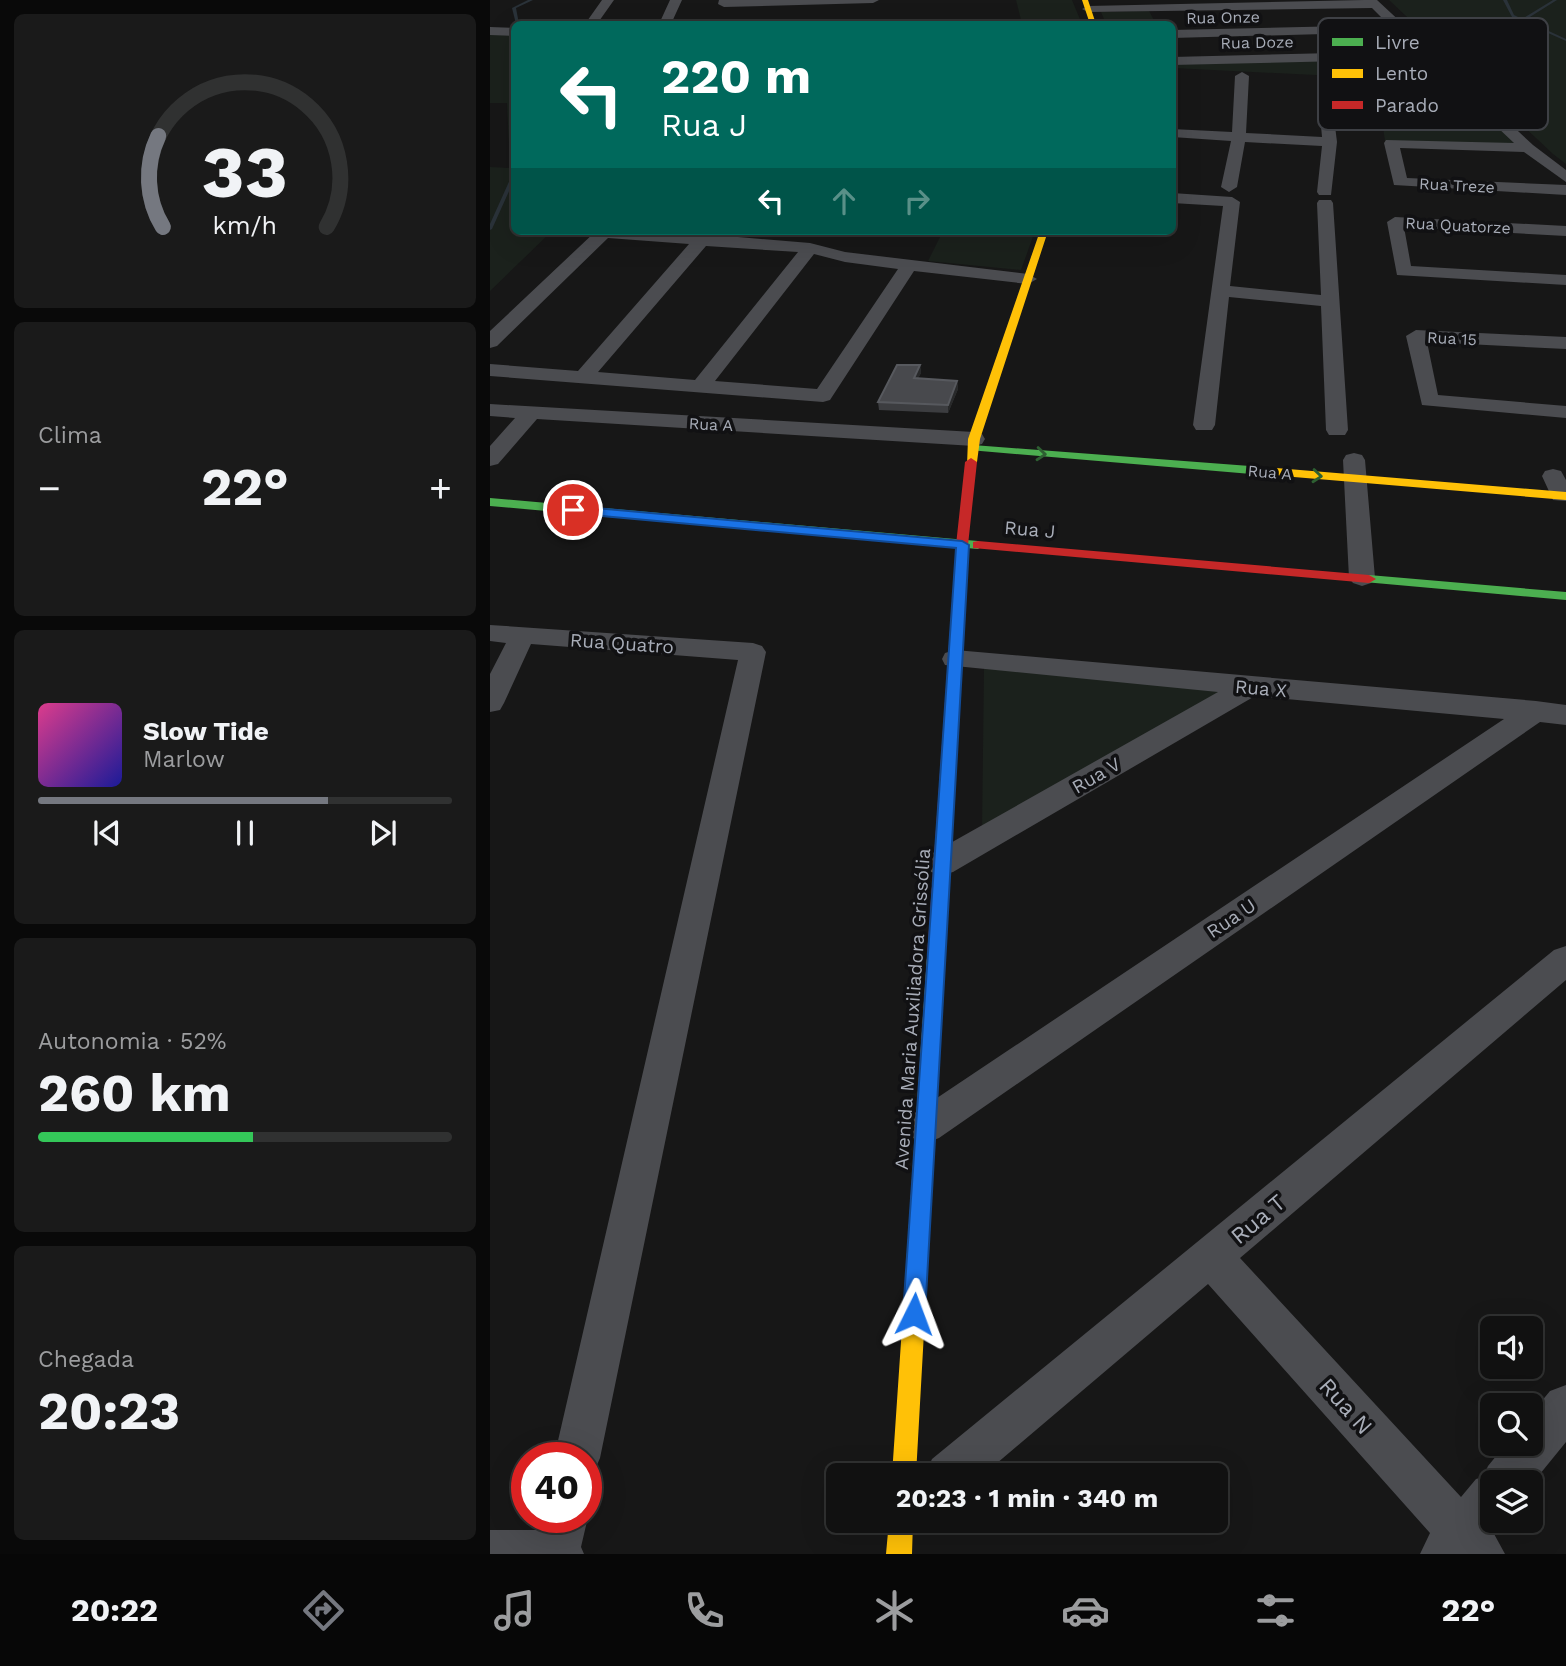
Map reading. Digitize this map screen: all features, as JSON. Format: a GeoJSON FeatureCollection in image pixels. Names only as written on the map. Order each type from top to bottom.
{"type":"FeatureCollection","features":[{"type":"Feature","properties":{"kind":"street"},"geometry":{"type":"LineString","coordinates":[[594,21],[608,0]]}},
{"type":"Feature","properties":{"kind":"street"},"geometry":{"type":"LineString","coordinates":[[666,21],[676,0]]}},
{"type":"Feature","properties":{"kind":"street"},"geometry":{"type":"LineString","coordinates":[[724,0],[724,4],[873,0]]}},
{"type":"Feature","properties":{"kind":"street"},"geometry":{"type":"LineString","coordinates":[[1089,11],[1373,2],[1390,18]]}},
{"type":"Feature","properties":{"kind":"street","name":"Rua Onze"},"geometry":{"type":"LineString","coordinates":[[1176,34],[1318,30]]}},
{"type":"Feature","properties":{"kind":"street"},"geometry":{"type":"LineString","coordinates":[[490,31],[511,32]]}},
{"type":"Feature","properties":{"kind":"street","name":"Rua Doze"},"geometry":{"type":"LineString","coordinates":[[1176,61],[1318,58]]}},
{"type":"Feature","properties":{"kind":"street"},"geometry":{"type":"LineString","coordinates":[[1204,425],[1222,291],[1230,194],[1240,137],[1242,76]]}},
{"type":"Feature","properties":{"kind":"street"},"geometry":{"type":"LineString","coordinates":[[1329,130],[1325,197],[1337,430]]}},
{"type":"Feature","properties":{"kind":"street"},"geometry":{"type":"LineString","coordinates":[[1508,130],[1566,177]]}},
{"type":"Feature","properties":{"kind":"street"},"geometry":{"type":"LineString","coordinates":[[1176,133],[1330,142]]}},
{"type":"Feature","properties":{"kind":"street","name":"Rua Treze"},"geometry":{"type":"LineString","coordinates":[[1528,148],[1391,143],[1400,182],[1566,190]]}},
{"type":"Feature","properties":{"kind":"street"},"geometry":{"type":"LineString","coordinates":[[1176,198],[1230,194]]}},
{"type":"Feature","properties":{"kind":"street","name":"Rua Quatorze"},"geometry":{"type":"LineString","coordinates":[[1566,231],[1395,222],[1403,271],[1566,280]]}},
{"type":"Feature","properties":{"kind":"street"},"geometry":{"type":"LineString","coordinates":[[490,342],[602,235]]}},
{"type":"Feature","properties":{"kind":"street"},"geometry":{"type":"LineString","coordinates":[[637,235],[810,248],[845,257],[1028,279]]}},
{"type":"Feature","properties":{"kind":"street","name":"Avenida Maria Auxiliadora Grissólia"},"geometry":{"type":"LineString","coordinates":[[905,1463],[962,545],[979,436],[1043,235]]}},
{"type":"Feature","properties":{"kind":"street"},"geometry":{"type":"LineString","coordinates":[[583,377],[703,239]]}},
{"type":"Feature","properties":{"kind":"street"},"geometry":{"type":"LineString","coordinates":[[701,386],[810,248]]}},
{"type":"Feature","properties":{"kind":"street"},"geometry":{"type":"LineString","coordinates":[[490,370],[824,396],[910,264]]}},
{"type":"Feature","properties":{"kind":"street"},"geometry":{"type":"LineString","coordinates":[[1222,291],[1330,301]]}},
{"type":"Feature","properties":{"kind":"street","name":"Rua 15"},"geometry":{"type":"LineString","coordinates":[[1566,343],[1416,336],[1429,401],[1566,412]]}},
{"type":"Feature","properties":{"kind":"street","name":"Rua A"},"geometry":{"type":"LineString","coordinates":[[490,410],[979,436],[1355,465],[1557,484]]}},
{"type":"Feature","properties":{"kind":"street"},"geometry":{"type":"LineString","coordinates":[[490,459],[530,414]]}},
{"type":"Feature","properties":{"kind":"street"},"geometry":{"type":"LineString","coordinates":[[1355,465],[1362,578]]}},
{"type":"Feature","properties":{"kind":"street","name":"Rua J"},"geometry":{"type":"LineString","coordinates":[[490,502],[1566,596]]}},
{"type":"Feature","properties":{"kind":"street","name":"Rua Quatro"},"geometry":{"type":"LineString","coordinates":[[490,634],[754,652],[581,1442]]}},
{"type":"Feature","properties":{"kind":"street"},"geometry":{"type":"LineString","coordinates":[[490,703],[522,636]]}},
{"type":"Feature","properties":{"kind":"street","name":"Rua X"},"geometry":{"type":"LineString","coordinates":[[955,659],[1551,713]]}},
{"type":"Feature","properties":{"kind":"street","name":"Rua V"},"geometry":{"type":"LineString","coordinates":[[942,863],[1249,687]]}},
{"type":"Feature","properties":{"kind":"street","name":"Rua U"},"geometry":{"type":"LineString","coordinates":[[926,1126],[1551,713]]}},
{"type":"Feature","properties":{"kind":"street","name":"Rua T"},"geometry":{"type":"LineString","coordinates":[[963,1463],[1212,1258],[1566,960]]}},
{"type":"Feature","properties":{"kind":"street","name":"Rua N"},"geometry":{"type":"LineString","coordinates":[[1212,1258],[1462,1547]]}},
{"type":"Feature","properties":{"kind":"street"},"geometry":{"type":"LineString","coordinates":[[1514,1470],[1566,1407]]}},
{"type":"Feature","properties":{"kind":"street"},"geometry":{"type":"LineString","coordinates":[[1462,1547],[1480,1517]]}},
{"type":"Feature","properties":{"kind":"street"},"geometry":{"type":"LineString","coordinates":[[899,1554],[900,1533]]}},
{"type":"Feature","properties":{"kind":"street"},"geometry":{"type":"LineString","coordinates":[[490,1554],[560,1541]]}},
{"type":"Feature","properties":{"kind":"shaded area"},"geometry":{"type":"Polygon","coordinates":[[[1016,0],[1072,0],[1081,21],[1021,21],[1016,0]]]}},
{"type":"Feature","properties":{"kind":"shaded area"},"geometry":{"type":"Polygon","coordinates":[[[1389,0],[1566,0],[1566,164],[1527,130],[1548,130],[1548,18],[1408,18],[1389,0]]]}},
{"type":"Feature","properties":{"kind":"shaded area"},"geometry":{"type":"Polygon","coordinates":[[[1149,11],[1154,21],[1105,21],[1101,12],[1149,11]]]}},
{"type":"Feature","properties":{"kind":"shaded area"},"geometry":{"type":"Polygon","coordinates":[[[490,33],[511,34],[511,235],[548,235],[490,291],[490,167],[510,168],[507,103],[490,103],[490,33]]]}},
{"type":"Feature","properties":{"kind":"shaded area"},"geometry":{"type":"Polygon","coordinates":[[[1318,60],[1318,75],[1176,68],[1176,64],[1318,60]]]}},
{"type":"Feature","properties":{"kind":"shaded area"},"geometry":{"type":"Polygon","coordinates":[[[1383,130],[1503,130],[1519,145],[1385,141],[1383,130]]]}},
{"type":"Feature","properties":{"kind":"shaded area"},"geometry":{"type":"Polygon","coordinates":[[[941,235],[1034,235],[1021,270],[928,261],[941,235]]]}},
{"type":"Feature","properties":{"kind":"shaded area"},"geometry":{"type":"Polygon","coordinates":[[[984,668],[1229,691],[982,830],[984,668]]]}},
{"type":"Feature","properties":{"kind":"building"},"geometry":{"type":"Polygon","coordinates":[[[897,365],[920,365],[914,378],[957,381],[948,405],[878,402],[897,365]]]}},
{"type":"Feature","properties":{"kind":"waterway"},"geometry":{"type":"LineString","coordinates":[[516,21],[514,8],[531,0]]}},
{"type":"Feature","properties":{"kind":"waterway"},"geometry":{"type":"LineString","coordinates":[[1505,0],[1513,16],[1517,18]]}},
{"type":"Feature","properties":{"kind":"waterway"},"geometry":{"type":"LineString","coordinates":[[1525,18],[1555,0]]}},
{"type":"Feature","properties":{"kind":"waterway"},"geometry":{"type":"LineString","coordinates":[[1548,32],[1566,40]]}},
{"type":"Feature","properties":{"kind":"waterway"},"geometry":{"type":"LineString","coordinates":[[490,229],[511,183]]}},
{"type":"Feature","properties":{"kind":"traffic: fast"},"geometry":{"type":"LineString","coordinates":[[973,448],[1263,471]]}},
{"type":"Feature","properties":{"kind":"traffic: fast"},"geometry":{"type":"LineString","coordinates":[[490,502],[978,545]]}},
{"type":"Feature","properties":{"kind":"traffic: fast"},"geometry":{"type":"LineString","coordinates":[[1369,579],[1566,596]]}},
{"type":"Feature","properties":{"kind":"traffic: slow"},"geometry":{"type":"LineString","coordinates":[[1085,0],[1092,21]]}},
{"type":"Feature","properties":{"kind":"traffic: slow"},"geometry":{"type":"LineString","coordinates":[[971,462],[974,439],[1043,235]]}},
{"type":"Feature","properties":{"kind":"traffic: slow"},"geometry":{"type":"LineString","coordinates":[[1263,471],[1566,496]]}},
{"type":"Feature","properties":{"kind":"traffic: slow"},"geometry":{"type":"LineString","coordinates":[[905,1463],[936,957]]}},
{"type":"Feature","properties":{"kind":"traffic: slow"},"geometry":{"type":"LineString","coordinates":[[899,1554],[900,1533]]}},
{"type":"Feature","properties":{"kind":"traffic: jam"},"geometry":{"type":"LineString","coordinates":[[936,957],[962,545],[971,462]]}},
{"type":"Feature","properties":{"kind":"traffic: jam"},"geometry":{"type":"LineString","coordinates":[[978,545],[1369,579]]}},
{"type":"Feature","properties":{"kind":"route"},"geometry":{"type":"LineString","coordinates":[[573,510],[962,545],[914,1314]]}}]}
